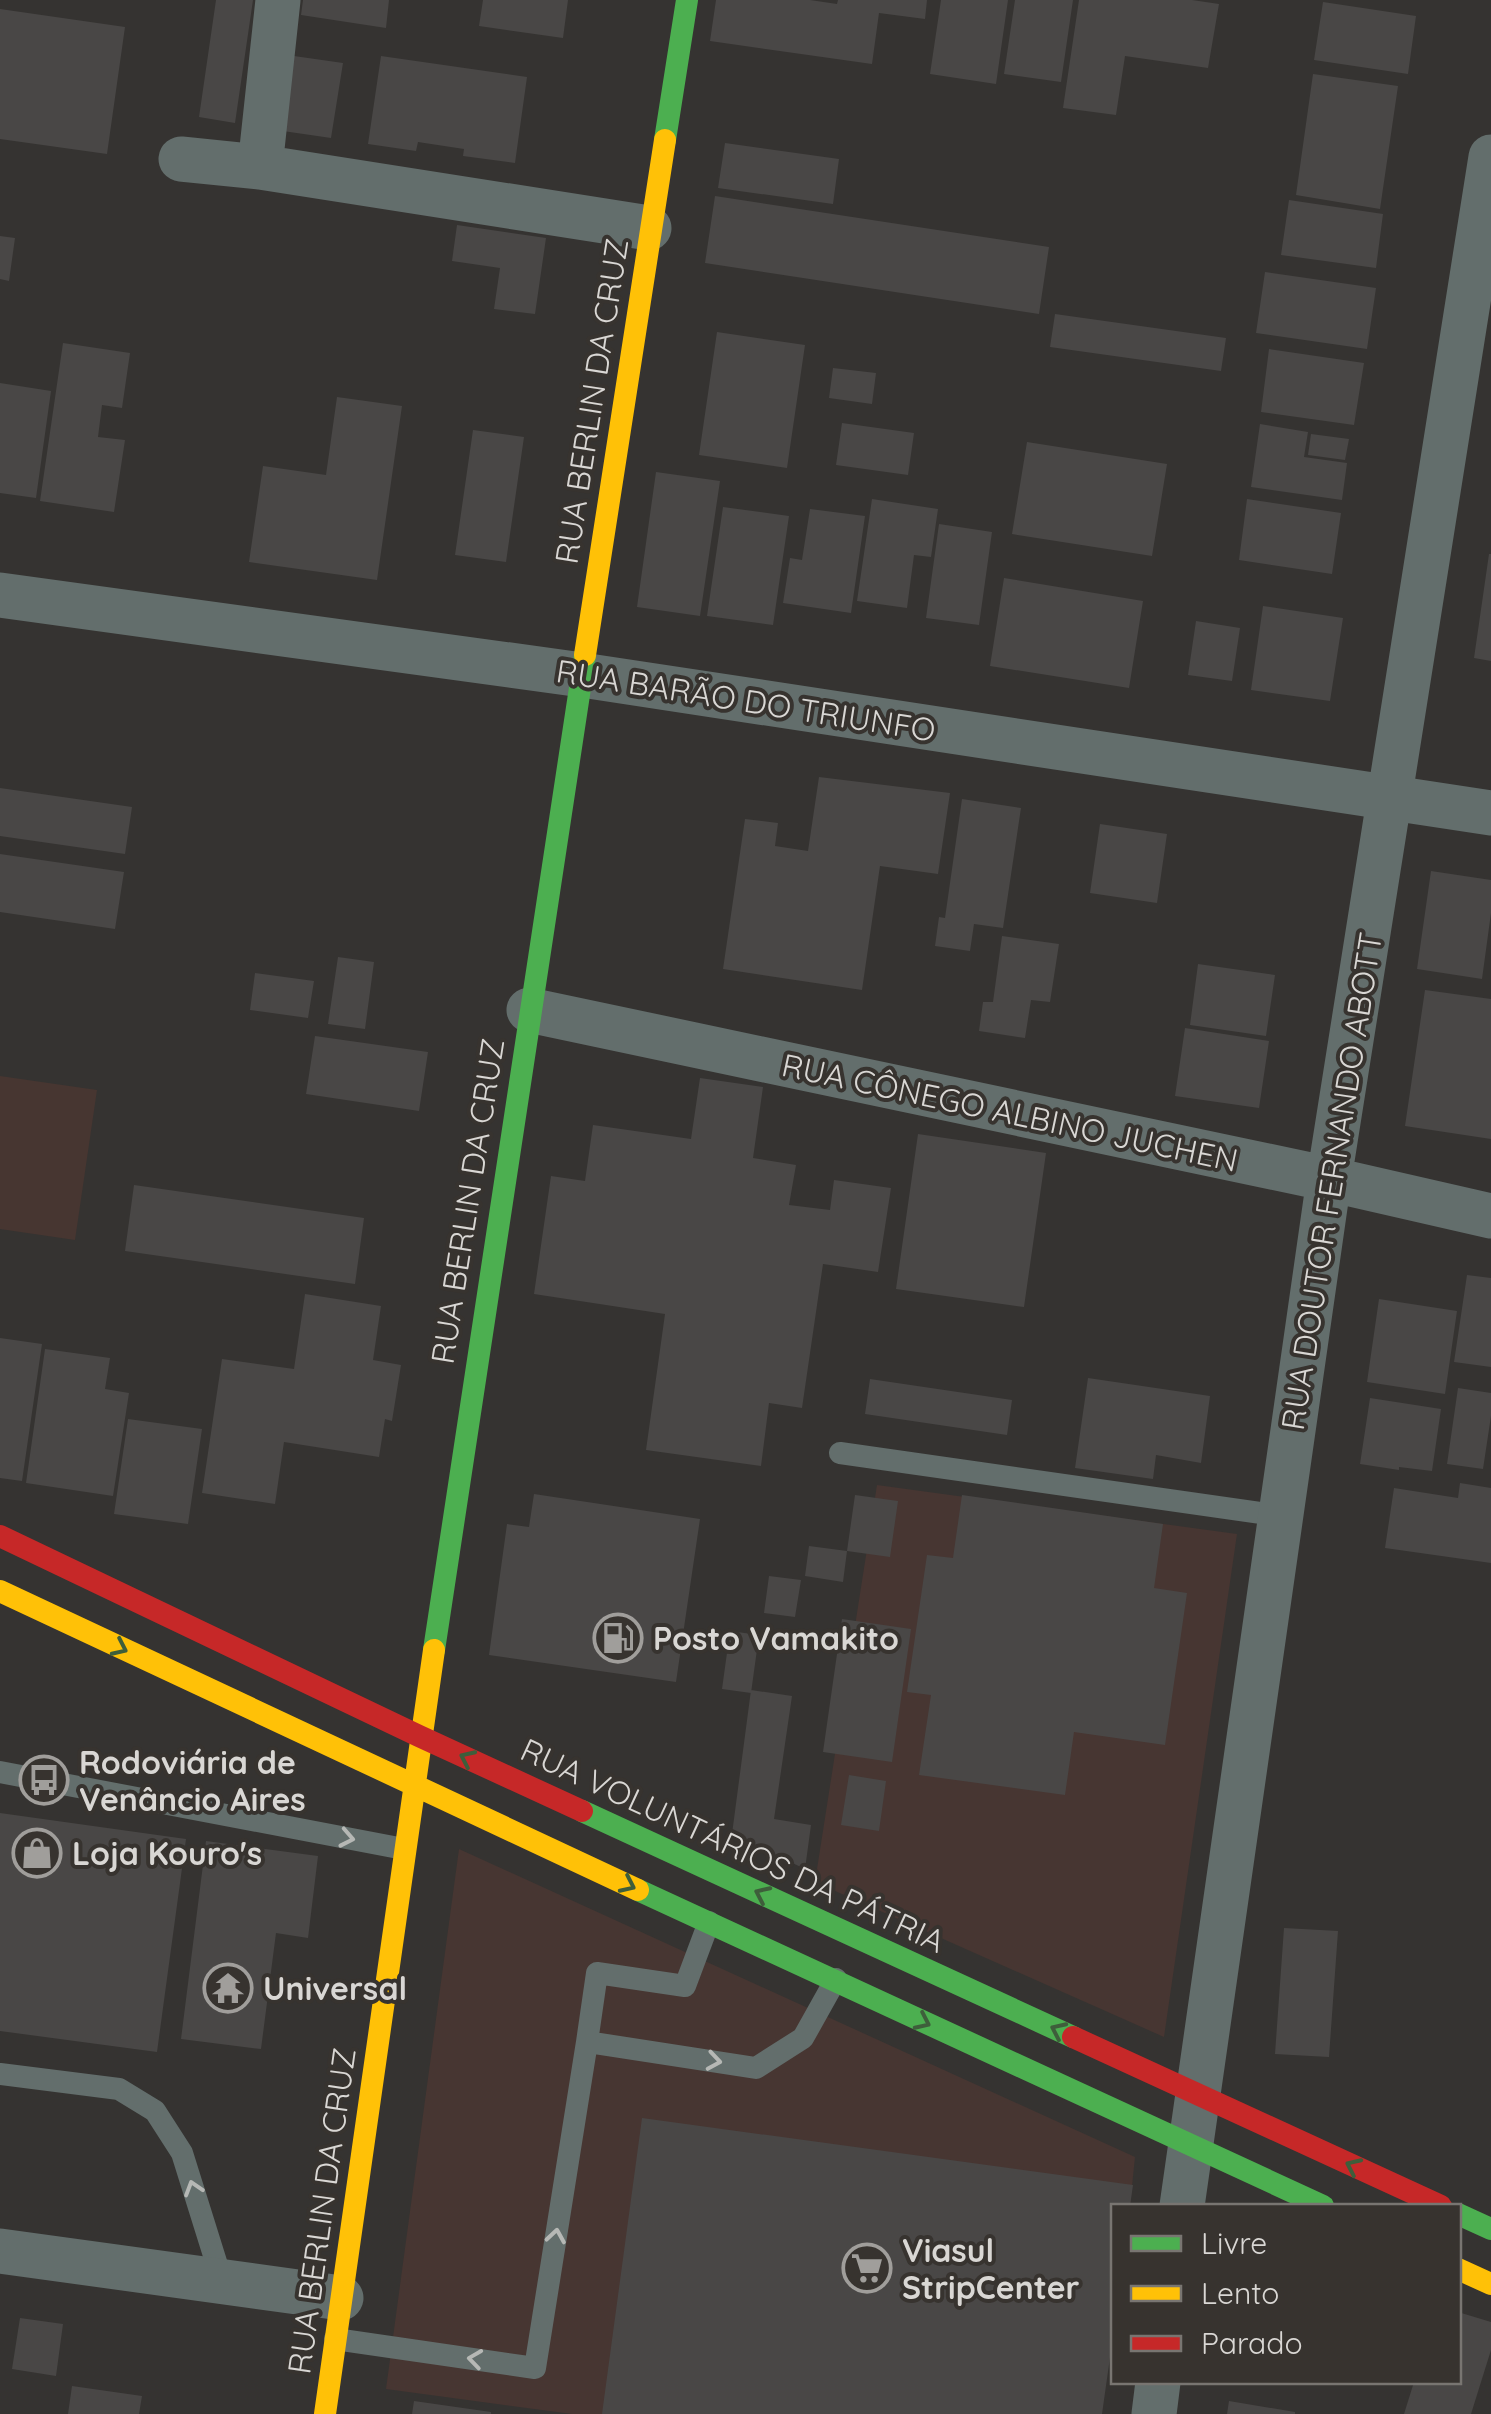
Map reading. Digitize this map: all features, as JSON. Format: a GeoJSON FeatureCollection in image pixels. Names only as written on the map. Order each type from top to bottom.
{"type":"FeatureCollection","features":[{"type":"Feature","properties":{"kind":"main road","name":"RUA BERLIN DA CRUZ"},"geometry":{"type":"LineString","coordinates":[[325,2414],[412,1786],[649,228],[688,0]]}},
{"type":"Feature","properties":{"kind":"main road","name":"RUA VOLUNTÁRIOS DA PÁTRIA"},"geometry":{"type":"LineString","coordinates":[[0,1536],[69,1596],[412,1786],[585,1840],[718,1900],[855,1937],[1438,2204]]}},
{"type":"Feature","properties":{"kind":"main road","name":"RUA VOLUNTÁRIOS DA PÁTRIA"},"geometry":{"type":"LineString","coordinates":[[0,1591],[69,1596],[420,1736],[585,1840],[718,1900],[835,1982],[1319,2204]]}},
{"type":"Feature","properties":{"kind":"main road"},"geometry":{"type":"LineString","coordinates":[[1461,2215],[1491,2230]]}},
{"type":"Feature","properties":{"kind":"main road"},"geometry":{"type":"LineString","coordinates":[[1461,2270],[1491,2284]]}},
{"type":"Feature","properties":{"kind":"street"},"geometry":{"type":"LineString","coordinates":[[260,167],[278,0]]}},
{"type":"Feature","properties":{"kind":"street","name":"RUA DOUTOR FERNANDO ABOTT"},"geometry":{"type":"LineString","coordinates":[[1182,2204],[1329,1179],[1491,157]]}},
{"type":"Feature","properties":{"kind":"street"},"geometry":{"type":"LineString","coordinates":[[181,159],[260,167],[649,228]]}},
{"type":"Feature","properties":{"kind":"street","name":"RUA BARÃO DO TRIUNFO"},"geometry":{"type":"LineString","coordinates":[[0,595],[582,675],[1491,812]]}},
{"type":"Feature","properties":{"kind":"street","name":"RUA CÔNEGO ALBINO JUCHEN"},"geometry":{"type":"LineString","coordinates":[[529,1010],[1491,1216]]}},
{"type":"Feature","properties":{"kind":"street"},"geometry":{"type":"LineString","coordinates":[[0,2250],[222,2282],[338,2318]]}},
{"type":"Feature","properties":{"kind":"street"},"geometry":{"type":"LineString","coordinates":[[1154,2414],[1158,2384]]}},
{"type":"Feature","properties":{"kind":"lane"},"geometry":{"type":"LineString","coordinates":[[840,1453],[1281,1516]]}},
{"type":"Feature","properties":{"kind":"lane"},"geometry":{"type":"LineString","coordinates":[[0,1772],[404,1848]]}},
{"type":"Feature","properties":{"kind":"lane"},"geometry":{"type":"LineString","coordinates":[[338,2318],[535,2368],[597,1973],[684,1986],[718,1900]]}},
{"type":"Feature","properties":{"kind":"lane"},"geometry":{"type":"LineString","coordinates":[[587,2042],[756,2068],[803,2038],[855,1937]]}},
{"type":"Feature","properties":{"kind":"lane"},"geometry":{"type":"LineString","coordinates":[[0,2074],[119,2089],[155,2111],[182,2154],[222,2282]]}},
{"type":"Feature","properties":{"kind":"shaded area"},"geometry":{"type":"Polygon","coordinates":[[[0,1076],[97,1090],[75,1240],[0,1229],[0,1076]]]}},
{"type":"Feature","properties":{"kind":"shaded area"},"geometry":{"type":"Polygon","coordinates":[[[877,1485],[1237,1534],[1164,2037],[815,1882],[877,1485]]]}},
{"type":"Feature","properties":{"kind":"shaded area"},"geometry":{"type":"Polygon","coordinates":[[[459,1849],[1135,2157],[1130,2204],[1111,2204],[1102,2414],[572,2414],[386,2389],[459,1849]]]}},
{"type":"Feature","properties":{"kind":"building"},"geometry":{"type":"Polygon","coordinates":[[[216,0],[253,0],[235,123],[199,117],[216,0]]]}},
{"type":"Feature","properties":{"kind":"building"},"geometry":{"type":"Polygon","coordinates":[[[303,0],[389,0],[386,28],[301,15],[303,0]]]}},
{"type":"Feature","properties":{"kind":"building"},"geometry":{"type":"Polygon","coordinates":[[[483,0],[568,0],[563,38],[479,26],[483,0]]]}},
{"type":"Feature","properties":{"kind":"building"},"geometry":{"type":"Polygon","coordinates":[[[716,0],[810,0],[837,4],[838,0],[927,0],[925,19],[879,13],[872,64],[710,41],[716,0]]]}},
{"type":"Feature","properties":{"kind":"building"},"geometry":{"type":"Polygon","coordinates":[[[941,0],[1008,0],[996,84],[930,74],[941,0]]]}},
{"type":"Feature","properties":{"kind":"building"},"geometry":{"type":"Polygon","coordinates":[[[1015,0],[1073,0],[1061,82],[1004,74],[1015,0]]]}},
{"type":"Feature","properties":{"kind":"building"},"geometry":{"type":"Polygon","coordinates":[[[1079,0],[1192,0],[1219,4],[1208,68],[1125,56],[1116,115],[1063,108],[1079,0]]]}},
{"type":"Feature","properties":{"kind":"building"},"geometry":{"type":"Polygon","coordinates":[[[1323,2],[1416,16],[1408,74],[1314,60],[1323,2]]]}},
{"type":"Feature","properties":{"kind":"building"},"geometry":{"type":"Polygon","coordinates":[[[0,9],[125,27],[107,154],[0,139],[0,9]]]}},
{"type":"Feature","properties":{"kind":"building"},"geometry":{"type":"Polygon","coordinates":[[[287,55],[343,63],[331,138],[276,130],[287,55]]]}},
{"type":"Feature","properties":{"kind":"building"},"geometry":{"type":"Polygon","coordinates":[[[381,56],[527,77],[515,163],[463,156],[464,149],[418,142],[416,151],[368,144],[381,56]]]}},
{"type":"Feature","properties":{"kind":"building"},"geometry":{"type":"Polygon","coordinates":[[[1313,74],[1398,86],[1380,209],[1296,195],[1313,74]]]}},
{"type":"Feature","properties":{"kind":"building"},"geometry":{"type":"Polygon","coordinates":[[[725,143],[839,159],[833,204],[718,188],[725,143]]]}},
{"type":"Feature","properties":{"kind":"building"},"geometry":{"type":"Polygon","coordinates":[[[715,196],[1049,247],[1039,314],[705,263],[715,196]]]}},
{"type":"Feature","properties":{"kind":"building"},"geometry":{"type":"Polygon","coordinates":[[[1289,200],[1383,214],[1376,268],[1281,255],[1289,200]]]}},
{"type":"Feature","properties":{"kind":"building"},"geometry":{"type":"Polygon","coordinates":[[[457,225],[546,238],[535,314],[494,309],[500,268],[452,261],[457,225]]]}},
{"type":"Feature","properties":{"kind":"building"},"geometry":{"type":"Polygon","coordinates":[[[0,236],[15,238],[9,281],[0,279],[0,236]]]}},
{"type":"Feature","properties":{"kind":"building"},"geometry":{"type":"Polygon","coordinates":[[[1265,272],[1376,288],[1367,349],[1256,333],[1265,272]]]}},
{"type":"Feature","properties":{"kind":"building"},"geometry":{"type":"Polygon","coordinates":[[[1055,314],[1226,338],[1221,371],[1050,347],[1055,314]]]}},
{"type":"Feature","properties":{"kind":"building"},"geometry":{"type":"Polygon","coordinates":[[[717,332],[805,345],[787,468],[699,455],[717,332]]]}},
{"type":"Feature","properties":{"kind":"building"},"geometry":{"type":"Polygon","coordinates":[[[63,343],[130,353],[122,408],[102,405],[98,437],[125,440],[114,512],[40,501],[63,343]]]}},
{"type":"Feature","properties":{"kind":"building"},"geometry":{"type":"Polygon","coordinates":[[[1269,349],[1364,363],[1354,425],[1261,412],[1269,349]]]}},
{"type":"Feature","properties":{"kind":"building"},"geometry":{"type":"Polygon","coordinates":[[[833,368],[876,373],[872,404],[829,398],[833,368]]]}},
{"type":"Feature","properties":{"kind":"building"},"geometry":{"type":"Polygon","coordinates":[[[0,383],[51,391],[36,498],[0,493],[0,383]]]}},
{"type":"Feature","properties":{"kind":"building"},"geometry":{"type":"Polygon","coordinates":[[[337,397],[402,406],[377,580],[249,562],[263,466],[326,475],[337,397]]]}},
{"type":"Feature","properties":{"kind":"building"},"geometry":{"type":"Polygon","coordinates":[[[842,423],[914,433],[908,475],[836,465],[842,423]]]}},
{"type":"Feature","properties":{"kind":"building"},"geometry":{"type":"Polygon","coordinates":[[[1260,424],[1308,432],[1304,457],[1347,463],[1342,500],[1251,487],[1260,424]]]}},
{"type":"Feature","properties":{"kind":"building"},"geometry":{"type":"Polygon","coordinates":[[[473,430],[524,437],[506,562],[455,555],[473,430]]]}},
{"type":"Feature","properties":{"kind":"building"},"geometry":{"type":"Polygon","coordinates":[[[1311,434],[1349,439],[1345,460],[1308,455],[1311,434]]]}},
{"type":"Feature","properties":{"kind":"building"},"geometry":{"type":"Polygon","coordinates":[[[1027,442],[1167,464],[1152,556],[1012,534],[1027,442]]]}},
{"type":"Feature","properties":{"kind":"building"},"geometry":{"type":"Polygon","coordinates":[[[656,472],[720,481],[700,616],[637,607],[656,472]]]}},
{"type":"Feature","properties":{"kind":"building"},"geometry":{"type":"Polygon","coordinates":[[[872,499],[938,509],[931,557],[914,555],[907,608],[857,601],[872,499]]]}},
{"type":"Feature","properties":{"kind":"building"},"geometry":{"type":"Polygon","coordinates":[[[1247,499],[1341,513],[1332,574],[1239,560],[1247,499]]]}},
{"type":"Feature","properties":{"kind":"building"},"geometry":{"type":"Polygon","coordinates":[[[723,507],[789,516],[773,625],[707,616],[723,507]]]}},
{"type":"Feature","properties":{"kind":"building"},"geometry":{"type":"Polygon","coordinates":[[[810,509],[865,516],[851,613],[783,603],[790,558],[802,560],[810,509]]]}},
{"type":"Feature","properties":{"kind":"building"},"geometry":{"type":"Polygon","coordinates":[[[939,524],[992,532],[979,625],[926,618],[939,524]]]}},
{"type":"Feature","properties":{"kind":"building"},"geometry":{"type":"Polygon","coordinates":[[[1491,554],[1491,661],[1474,658],[1491,554]]]}},
{"type":"Feature","properties":{"kind":"building"},"geometry":{"type":"Polygon","coordinates":[[[1004,578],[1143,601],[1129,688],[990,666],[1004,578]]]}},
{"type":"Feature","properties":{"kind":"building"},"geometry":{"type":"Polygon","coordinates":[[[1263,606],[1343,618],[1330,701],[1251,690],[1263,606]]]}},
{"type":"Feature","properties":{"kind":"building"},"geometry":{"type":"Polygon","coordinates":[[[1196,621],[1240,628],[1232,681],[1188,675],[1196,621]]]}},
{"type":"Feature","properties":{"kind":"building"},"geometry":{"type":"Polygon","coordinates":[[[819,777],[950,793],[938,874],[880,866],[862,990],[723,969],[745,819],[778,823],[775,846],[808,851],[819,777]]]}},
{"type":"Feature","properties":{"kind":"building"},"geometry":{"type":"Polygon","coordinates":[[[0,788],[132,807],[125,854],[0,836],[0,788]]]}},
{"type":"Feature","properties":{"kind":"building"},"geometry":{"type":"Polygon","coordinates":[[[962,799],[1021,808],[1003,928],[974,924],[970,951],[935,946],[939,917],[945,918],[962,799]]]}},
{"type":"Feature","properties":{"kind":"building"},"geometry":{"type":"Polygon","coordinates":[[[1100,824],[1167,834],[1157,903],[1090,893],[1100,824]]]}},
{"type":"Feature","properties":{"kind":"building"},"geometry":{"type":"Polygon","coordinates":[[[0,854],[124,872],[115,929],[0,912],[0,854]]]}},
{"type":"Feature","properties":{"kind":"building"},"geometry":{"type":"Polygon","coordinates":[[[1431,871],[1491,880],[1482,979],[1417,969],[1431,871]]]}},
{"type":"Feature","properties":{"kind":"building"},"geometry":{"type":"Polygon","coordinates":[[[1002,936],[1059,944],[1050,1002],[1031,1000],[1025,1038],[979,1031],[983,1002],[993,1002],[1002,936]]]}},
{"type":"Feature","properties":{"kind":"building"},"geometry":{"type":"Polygon","coordinates":[[[338,957],[374,962],[365,1029],[328,1024],[338,957]]]}},
{"type":"Feature","properties":{"kind":"building"},"geometry":{"type":"Polygon","coordinates":[[[1198,964],[1275,975],[1266,1036],[1190,1025],[1198,964]]]}},
{"type":"Feature","properties":{"kind":"building"},"geometry":{"type":"Polygon","coordinates":[[[255,973],[314,981],[308,1018],[250,1010],[255,973]]]}},
{"type":"Feature","properties":{"kind":"building"},"geometry":{"type":"Polygon","coordinates":[[[1425,990],[1491,999],[1491,1139],[1405,1126],[1425,990]]]}},
{"type":"Feature","properties":{"kind":"building"},"geometry":{"type":"Polygon","coordinates":[[[1185,1028],[1269,1041],[1259,1108],[1175,1096],[1185,1028]]]}},
{"type":"Feature","properties":{"kind":"building"},"geometry":{"type":"Polygon","coordinates":[[[315,1036],[428,1052],[419,1111],[306,1094],[315,1036]]]}},
{"type":"Feature","properties":{"kind":"building"},"geometry":{"type":"Polygon","coordinates":[[[700,1078],[763,1087],[753,1158],[796,1165],[789,1205],[830,1210],[834,1180],[891,1188],[878,1272],[823,1264],[802,1408],[769,1403],[761,1466],[646,1450],[665,1314],[534,1294],[551,1176],[585,1181],[593,1125],[691,1139],[700,1078]]]}},
{"type":"Feature","properties":{"kind":"building"},"geometry":{"type":"Polygon","coordinates":[[[918,1134],[1046,1153],[1024,1307],[896,1289],[918,1134]]]}},
{"type":"Feature","properties":{"kind":"building"},"geometry":{"type":"Polygon","coordinates":[[[134,1185],[364,1218],[355,1284],[125,1251],[134,1185]]]}},
{"type":"Feature","properties":{"kind":"building"},"geometry":{"type":"Polygon","coordinates":[[[1467,1275],[1491,1278],[1491,1367],[1454,1362],[1467,1275]]]}},
{"type":"Feature","properties":{"kind":"building"},"geometry":{"type":"Polygon","coordinates":[[[305,1294],[381,1306],[373,1360],[401,1365],[392,1421],[385,1419],[379,1457],[284,1442],[275,1504],[202,1493],[222,1359],[294,1369],[305,1294]]]}},
{"type":"Feature","properties":{"kind":"building"},"geometry":{"type":"Polygon","coordinates":[[[1379,1299],[1457,1311],[1445,1394],[1367,1382],[1379,1299]]]}},
{"type":"Feature","properties":{"kind":"building"},"geometry":{"type":"Polygon","coordinates":[[[0,1338],[42,1344],[22,1481],[0,1478],[0,1338]]]}},
{"type":"Feature","properties":{"kind":"building"},"geometry":{"type":"Polygon","coordinates":[[[45,1349],[110,1358],[105,1389],[129,1393],[113,1496],[26,1483],[45,1349]]]}},
{"type":"Feature","properties":{"kind":"building"},"geometry":{"type":"Polygon","coordinates":[[[1088,1378],[1210,1396],[1201,1463],[1156,1455],[1153,1479],[1075,1468],[1088,1378]]]}},
{"type":"Feature","properties":{"kind":"building"},"geometry":{"type":"Polygon","coordinates":[[[870,1379],[1012,1400],[1007,1435],[865,1414],[870,1379]]]}},
{"type":"Feature","properties":{"kind":"building"},"geometry":{"type":"Polygon","coordinates":[[[1458,1388],[1491,1393],[1483,1469],[1447,1464],[1458,1388]]]}},
{"type":"Feature","properties":{"kind":"building"},"geometry":{"type":"Polygon","coordinates":[[[1370,1398],[1441,1409],[1432,1471],[1360,1464],[1370,1398]]]}},
{"type":"Feature","properties":{"kind":"building"},"geometry":{"type":"Polygon","coordinates":[[[128,1419],[202,1429],[188,1524],[114,1514],[128,1419]]]}},
{"type":"Feature","properties":{"kind":"building"},"geometry":{"type":"Polygon","coordinates":[[[1460,1483],[1491,1488],[1491,1563],[1385,1548],[1394,1488],[1458,1498],[1460,1483]]]}},
{"type":"Feature","properties":{"kind":"building"},"geometry":{"type":"Polygon","coordinates":[[[534,1494],[700,1519],[676,1682],[489,1655],[507,1524],[529,1527],[534,1494]]]}},
{"type":"Feature","properties":{"kind":"building"},"geometry":{"type":"Polygon","coordinates":[[[855,1495],[898,1501],[890,1557],[847,1551],[855,1495]]]}},
{"type":"Feature","properties":{"kind":"building"},"geometry":{"type":"Polygon","coordinates":[[[962,1495],[1163,1524],[1154,1588],[1187,1593],[1165,1745],[1074,1732],[1065,1795],[919,1775],[931,1695],[907,1692],[927,1555],[953,1558],[962,1495]]]}},
{"type":"Feature","properties":{"kind":"building"},"geometry":{"type":"Polygon","coordinates":[[[809,1546],[847,1551],[843,1582],[805,1576],[809,1546]]]}},
{"type":"Feature","properties":{"kind":"building"},"geometry":{"type":"Polygon","coordinates":[[[769,1576],[801,1580],[795,1617],[764,1613],[769,1576]]]}},
{"type":"Feature","properties":{"kind":"building"},"geometry":{"type":"Polygon","coordinates":[[[842,1619],[911,1629],[892,1762],[823,1752],[842,1619]]]}},
{"type":"Feature","properties":{"kind":"building"},"geometry":{"type":"Polygon","coordinates":[[[730,1631],[759,1635],[751,1693],[722,1689],[730,1631]]]}},
{"type":"Feature","properties":{"kind":"building"},"geometry":{"type":"Polygon","coordinates":[[[751,1690],[792,1696],[774,1819],[811,1825],[805,1869],[732,1834],[751,1690]]]}},
{"type":"Feature","properties":{"kind":"building"},"geometry":{"type":"Polygon","coordinates":[[[849,1775],[886,1781],[879,1831],[841,1825],[849,1775]]]}},
{"type":"Feature","properties":{"kind":"building"},"geometry":{"type":"Polygon","coordinates":[[[0,1813],[186,1839],[157,2052],[0,2031],[0,1813]]]}},
{"type":"Feature","properties":{"kind":"building","name":"Universal"},"geometry":{"type":"Polygon","coordinates":[[[206,1841],[318,1856],[308,1938],[276,1933],[261,2049],[181,2039],[206,1841]]]}},
{"type":"Feature","properties":{"kind":"building"},"geometry":{"type":"Polygon","coordinates":[[[1284,1928],[1338,1931],[1329,2057],[1275,2054],[1284,1928]]]}},
{"type":"Feature","properties":{"kind":"building","name":"Viasul StripCenter"},"geometry":{"type":"Polygon","coordinates":[[[642,2118],[1133,2185],[1130,2204],[1111,2204],[1111,2350],[1102,2414],[602,2414],[642,2118]]]}},
{"type":"Feature","properties":{"kind":"building"},"geometry":{"type":"Polygon","coordinates":[[[1461,2313],[1491,2322],[1491,2350],[1471,2414],[1404,2414],[1413,2384],[1461,2384],[1461,2313]]]}},
{"type":"Feature","properties":{"kind":"building"},"geometry":{"type":"Polygon","coordinates":[[[20,2318],[63,2324],[56,2376],[12,2369],[20,2318]]]}},
{"type":"Feature","properties":{"kind":"building"},"geometry":{"type":"Polygon","coordinates":[[[72,2386],[142,2396],[139,2414],[68,2414],[72,2386]]]}},
{"type":"Feature","properties":{"kind":"building"},"geometry":{"type":"Polygon","coordinates":[[[414,2401],[491,2412],[491,2414],[412,2414],[414,2401]]]}},
{"type":"Feature","properties":{"kind":"building"},"geometry":{"type":"Polygon","coordinates":[[[1229,2401],[1295,2412],[1295,2414],[1227,2414],[1229,2401]]]}},
{"type":"Feature","properties":{"kind":"traffic: fast"},"geometry":{"type":"LineString","coordinates":[[665,140],[687,0]]}},
{"type":"Feature","properties":{"kind":"traffic: fast"},"geometry":{"type":"LineString","coordinates":[[434,1650],[585,655]]}},
{"type":"Feature","properties":{"kind":"traffic: fast"},"geometry":{"type":"LineString","coordinates":[[582,1811],[1073,2037]]}},
{"type":"Feature","properties":{"kind":"traffic: fast"},"geometry":{"type":"LineString","coordinates":[[638,1890],[1319,2204]]}},
{"type":"Feature","properties":{"kind":"traffic: fast"},"geometry":{"type":"LineString","coordinates":[[1461,2215],[1491,2229]]}},
{"type":"Feature","properties":{"kind":"traffic: slow"},"geometry":{"type":"LineString","coordinates":[[585,655],[665,140]]}},
{"type":"Feature","properties":{"kind":"traffic: slow"},"geometry":{"type":"LineString","coordinates":[[0,1591],[638,1890]]}},
{"type":"Feature","properties":{"kind":"traffic: slow"},"geometry":{"type":"LineString","coordinates":[[325,2414],[434,1650]]}},
{"type":"Feature","properties":{"kind":"traffic: slow"},"geometry":{"type":"LineString","coordinates":[[1461,2270],[1491,2284]]}},
{"type":"Feature","properties":{"kind":"traffic: jam"},"geometry":{"type":"LineString","coordinates":[[0,1536],[582,1811]]}},
{"type":"Feature","properties":{"kind":"traffic: jam"},"geometry":{"type":"LineString","coordinates":[[1073,2037],[1437,2204]]}},
{"type":"Feature","properties":{"kind":"place","name":"Posto Vamakito"},"geometry":{"type":"Point","coordinates":[618,1638]}},
{"type":"Feature","properties":{"kind":"place","name":"Rodoviária de Venâncio Aires"},"geometry":{"type":"Point","coordinates":[44,1780]}},
{"type":"Feature","properties":{"kind":"place","name":"Loja Kouro's"},"geometry":{"type":"Point","coordinates":[37,1853]}},
{"type":"Feature","properties":{"kind":"place","name":"Universal"},"geometry":{"type":"Point","coordinates":[228,1988]}},
{"type":"Feature","properties":{"kind":"place","name":"Viasul StripCenter"},"geometry":{"type":"Point","coordinates":[867,2268]}}]}
